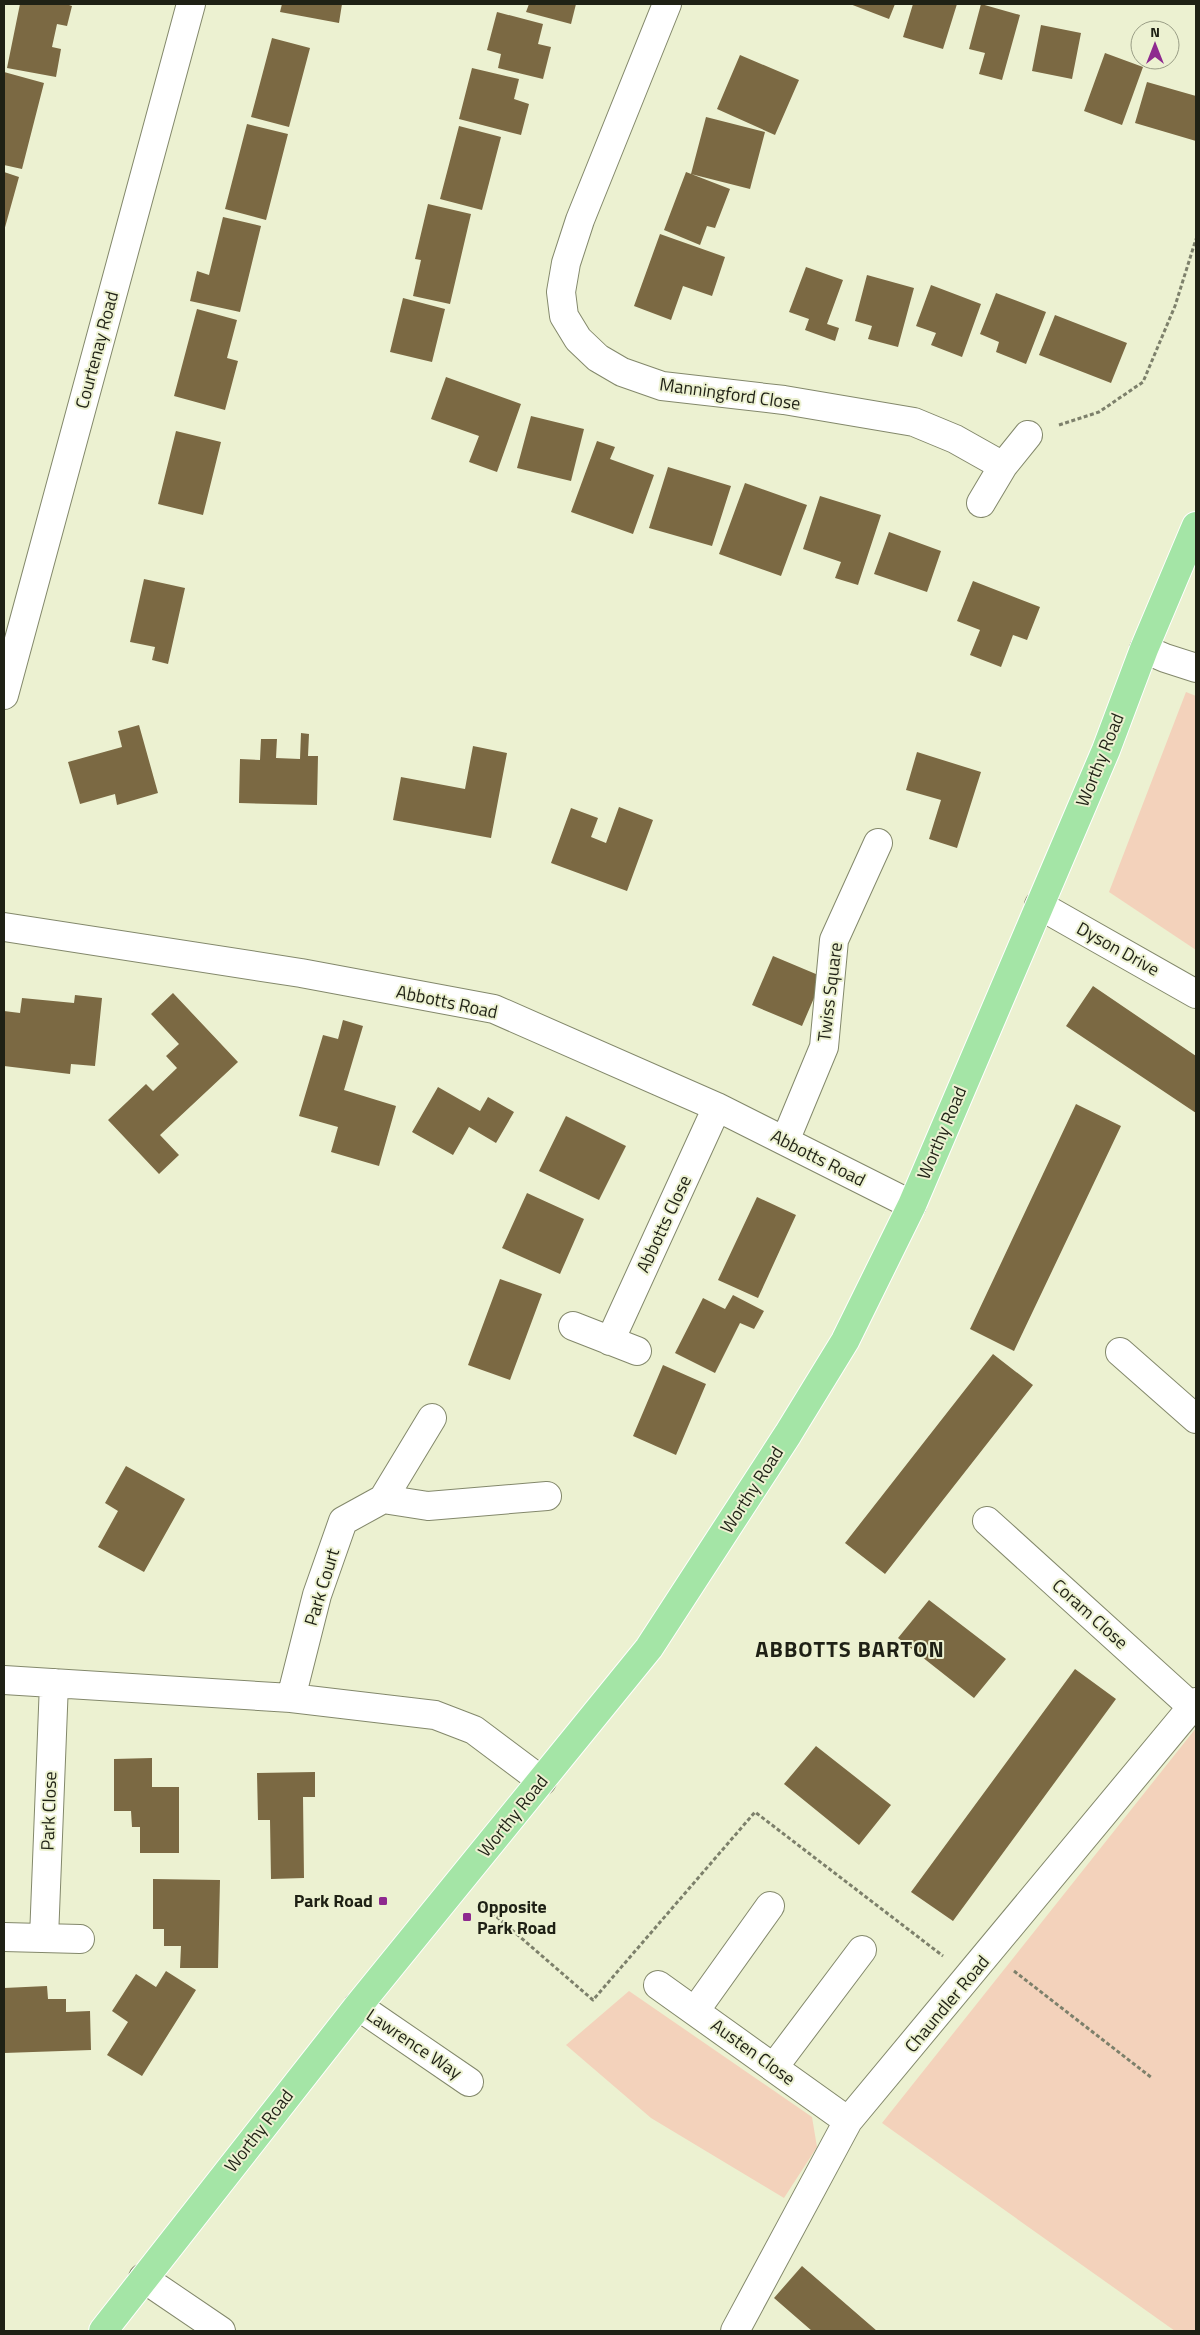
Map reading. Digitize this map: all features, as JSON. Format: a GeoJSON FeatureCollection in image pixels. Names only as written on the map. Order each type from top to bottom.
{"type":"FeatureCollection","features":[{"type":"Feature","properties":{"kind":"main road","name":"Worthy Road"},"geometry":{"type":"LineString","coordinates":[[103,2331],[358,2006],[649,1648],[788,1434],[845,1341],[912,1205],[1106,750],[1144,649],[1196,526]]}},
{"type":"Feature","properties":{"kind":"street","name":"Courtenay Road"},"geometry":{"type":"LineString","coordinates":[[4,696],[190,4]]}},
{"type":"Feature","properties":{"kind":"street","name":"Manningford Close"},"geometry":{"type":"LineString","coordinates":[[667,4],[580,220],[566,263],[561,292],[564,316],[578,339],[598,358],[622,372],[662,386],[784,400],[914,422],[955,439],[1003,466]]}},
{"type":"Feature","properties":{"kind":"street"},"geometry":{"type":"LineString","coordinates":[[982,503],[1003,466],[1028,435]]}},
{"type":"Feature","properties":{"kind":"street"},"geometry":{"type":"LineString","coordinates":[[1144,649],[1196,668]]}},
{"type":"Feature","properties":{"kind":"street","name":"Twiss Square"},"geometry":{"type":"LineString","coordinates":[[785,1141],[824,1046],[834,940],[878,843]]}},
{"type":"Feature","properties":{"kind":"street","name":"Dyson Drive"},"geometry":{"type":"LineString","coordinates":[[1039,905],[1196,994]]}},
{"type":"Feature","properties":{"kind":"street","name":"Abbotts Road"},"geometry":{"type":"LineString","coordinates":[[4,927],[301,973],[494,1009],[717,1107],[912,1205]]}},
{"type":"Feature","properties":{"kind":"street","name":"Abbotts Close"},"geometry":{"type":"LineString","coordinates":[[610,1341],[717,1107]]}},
{"type":"Feature","properties":{"kind":"street"},"geometry":{"type":"LineString","coordinates":[[573,1326],[637,1351]]}},
{"type":"Feature","properties":{"kind":"street"},"geometry":{"type":"LineString","coordinates":[[1120,1352],[1196,1419]]}},
{"type":"Feature","properties":{"kind":"street","name":"Park Court"},"geometry":{"type":"LineString","coordinates":[[291,1698],[316,1595],[343,1521],[383,1498],[432,1418]]}},
{"type":"Feature","properties":{"kind":"street"},"geometry":{"type":"LineString","coordinates":[[383,1498],[428,1506],[547,1496]]}},
{"type":"Feature","properties":{"kind":"street","name":"Coram Close"},"geometry":{"type":"LineString","coordinates":[[987,1521],[1194,1704]]}},
{"type":"Feature","properties":{"kind":"street"},"geometry":{"type":"LineString","coordinates":[[4,1680],[291,1698],[435,1715],[474,1730],[542,1781]]}},
{"type":"Feature","properties":{"kind":"street","name":"Park Close"},"geometry":{"type":"LineString","coordinates":[[44,1938],[54,1683]]}},
{"type":"Feature","properties":{"kind":"street","name":"Chaundler Road"},"geometry":{"type":"LineString","coordinates":[[735,2331],[848,2121],[1194,1704]]}},
{"type":"Feature","properties":{"kind":"street"},"geometry":{"type":"LineString","coordinates":[[695,2011],[770,1906]]}},
{"type":"Feature","properties":{"kind":"street"},"geometry":{"type":"LineString","coordinates":[[4,1937],[80,1939]]}},
{"type":"Feature","properties":{"kind":"street"},"geometry":{"type":"LineString","coordinates":[[774,2067],[862,1950]]}},
{"type":"Feature","properties":{"kind":"street","name":"Austen Close"},"geometry":{"type":"LineString","coordinates":[[658,1985],[848,2121]]}},
{"type":"Feature","properties":{"kind":"street","name":"Lawrence Way"},"geometry":{"type":"LineString","coordinates":[[358,2006],[470,2082]]}},
{"type":"Feature","properties":{"kind":"street"},"geometry":{"type":"LineString","coordinates":[[143,2278],[221,2331]]}},
{"type":"Feature","properties":{"kind":"path"},"geometry":{"type":"LineString","coordinates":[[1028,435],[1100,412],[1143,382],[1175,306],[1196,238]]}},
{"type":"Feature","properties":{"kind":"path"},"geometry":{"type":"LineString","coordinates":[[482,1904],[593,2000],[755,1812],[949,1961]]}},
{"type":"Feature","properties":{"kind":"path"},"geometry":{"type":"LineString","coordinates":[[1014,1971],[1152,2078]]}},
{"type":"Feature","properties":{"kind":"shaded area"},"geometry":{"type":"Polygon","coordinates":[[[1186,692],[1196,696],[1196,950],[1109,892],[1186,692]]]}},
{"type":"Feature","properties":{"kind":"shaded area"},"geometry":{"type":"Polygon","coordinates":[[[1196,1728],[1196,2331],[1175,2331],[882,2123],[1196,1728]]]}},
{"type":"Feature","properties":{"kind":"shaded area"},"geometry":{"type":"Polygon","coordinates":[[[629,1991],[812,2117],[817,2147],[784,2198],[651,2118],[566,2045],[629,1991]]]}},
{"type":"Feature","properties":{"kind":"building"},"geometry":{"type":"Polygon","coordinates":[[[20,4],[66,4],[72,6],[67,26],[57,24],[52,47],[61,49],[56,77],[7,68],[20,4]]]}},
{"type":"Feature","properties":{"kind":"building"},"geometry":{"type":"Polygon","coordinates":[[[282,4],[342,4],[339,23],[280,12],[282,4]]]}},
{"type":"Feature","properties":{"kind":"building"},"geometry":{"type":"Polygon","coordinates":[[[529,4],[576,4],[571,24],[526,12],[529,4]]]}},
{"type":"Feature","properties":{"kind":"building"},"geometry":{"type":"Polygon","coordinates":[[[850,4],[895,4],[889,19],[850,4]]]}},
{"type":"Feature","properties":{"kind":"building"},"geometry":{"type":"Polygon","coordinates":[[[913,4],[957,4],[943,49],[903,37],[913,4]]]}},
{"type":"Feature","properties":{"kind":"building"},"geometry":{"type":"Polygon","coordinates":[[[981,4],[1020,15],[1002,80],[979,74],[985,53],[969,49],[981,4]]]}},
{"type":"Feature","properties":{"kind":"building"},"geometry":{"type":"Polygon","coordinates":[[[497,12],[543,24],[538,44],[551,47],[543,79],[498,68],[501,54],[487,50],[497,12]]]}},
{"type":"Feature","properties":{"kind":"building"},"geometry":{"type":"Polygon","coordinates":[[[1041,25],[1081,33],[1072,79],[1032,71],[1041,25]]]}},
{"type":"Feature","properties":{"kind":"building"},"geometry":{"type":"Polygon","coordinates":[[[272,38],[310,48],[289,127],[251,117],[272,38]]]}},
{"type":"Feature","properties":{"kind":"building"},"geometry":{"type":"Polygon","coordinates":[[[1105,53],[1130,62],[1130,70],[1142,70],[1122,125],[1084,111],[1105,53]]]}},
{"type":"Feature","properties":{"kind":"building"},"geometry":{"type":"Polygon","coordinates":[[[740,55],[799,80],[775,135],[717,109],[740,55]]]}},
{"type":"Feature","properties":{"kind":"building"},"geometry":{"type":"Polygon","coordinates":[[[472,68],[519,79],[514,99],[529,104],[521,135],[459,119],[472,68]]]}},
{"type":"Feature","properties":{"kind":"building"},"geometry":{"type":"Polygon","coordinates":[[[4,72],[44,83],[22,169],[4,165],[4,72]]]}},
{"type":"Feature","properties":{"kind":"building"},"geometry":{"type":"Polygon","coordinates":[[[1147,82],[1196,96],[1196,141],[1135,123],[1147,82]]]}},
{"type":"Feature","properties":{"kind":"building"},"geometry":{"type":"Polygon","coordinates":[[[706,117],[765,132],[750,189],[691,174],[706,117]]]}},
{"type":"Feature","properties":{"kind":"building"},"geometry":{"type":"Polygon","coordinates":[[[247,124],[288,134],[266,220],[225,209],[247,124]]]}},
{"type":"Feature","properties":{"kind":"building"},"geometry":{"type":"Polygon","coordinates":[[[459,126],[501,137],[482,210],[440,199],[459,126]]]}},
{"type":"Feature","properties":{"kind":"building"},"geometry":{"type":"Polygon","coordinates":[[[4,172],[19,177],[4,231],[4,172]]]}},
{"type":"Feature","properties":{"kind":"building"},"geometry":{"type":"Polygon","coordinates":[[[686,172],[730,189],[715,228],[707,226],[700,245],[664,230],[686,172]]]}},
{"type":"Feature","properties":{"kind":"building"},"geometry":{"type":"Polygon","coordinates":[[[428,204],[471,214],[450,304],[413,296],[421,260],[415,259],[428,204]]]}},
{"type":"Feature","properties":{"kind":"building"},"geometry":{"type":"Polygon","coordinates":[[[223,217],[261,226],[240,312],[190,301],[197,271],[209,275],[223,217]]]}},
{"type":"Feature","properties":{"kind":"building"},"geometry":{"type":"Polygon","coordinates":[[[660,234],[725,257],[712,296],[683,286],[671,320],[634,306],[660,234]]]}},
{"type":"Feature","properties":{"kind":"building"},"geometry":{"type":"Polygon","coordinates":[[[806,267],[843,280],[827,324],[839,328],[835,341],[805,330],[809,319],[789,312],[806,267]]]}},
{"type":"Feature","properties":{"kind":"building"},"geometry":{"type":"Polygon","coordinates":[[[867,275],[914,288],[898,347],[868,339],[872,326],[855,321],[867,275]]]}},
{"type":"Feature","properties":{"kind":"building"},"geometry":{"type":"Polygon","coordinates":[[[931,285],[981,304],[962,357],[931,345],[936,333],[916,326],[931,285]]]}},
{"type":"Feature","properties":{"kind":"building"},"geometry":{"type":"Polygon","coordinates":[[[996,293],[1046,312],[1026,364],[996,352],[999,342],[980,334],[996,293]]]}},
{"type":"Feature","properties":{"kind":"building"},"geometry":{"type":"Polygon","coordinates":[[[403,298],[445,309],[432,362],[390,352],[403,298]]]}},
{"type":"Feature","properties":{"kind":"building"},"geometry":{"type":"Polygon","coordinates":[[[197,309],[237,320],[227,358],[238,361],[225,410],[174,396],[197,309]]]}},
{"type":"Feature","properties":{"kind":"building"},"geometry":{"type":"Polygon","coordinates":[[[1055,315],[1127,343],[1111,383],[1039,355],[1055,315]]]}},
{"type":"Feature","properties":{"kind":"building"},"geometry":{"type":"Polygon","coordinates":[[[446,377],[521,404],[497,472],[469,462],[479,436],[431,419],[446,377]]]}},
{"type":"Feature","properties":{"kind":"building"},"geometry":{"type":"Polygon","coordinates":[[[531,416],[584,429],[571,481],[517,468],[531,416]]]}},
{"type":"Feature","properties":{"kind":"building"},"geometry":{"type":"Polygon","coordinates":[[[176,431],[221,442],[203,515],[158,504],[176,431]]]}},
{"type":"Feature","properties":{"kind":"building"},"geometry":{"type":"Polygon","coordinates":[[[597,441],[615,447],[610,459],[654,475],[633,534],[571,512],[597,441]]]}},
{"type":"Feature","properties":{"kind":"building"},"geometry":{"type":"Polygon","coordinates":[[[668,467],[731,486],[712,546],[649,528],[668,467]]]}},
{"type":"Feature","properties":{"kind":"building"},"geometry":{"type":"Polygon","coordinates":[[[745,483],[807,505],[781,576],[719,554],[745,483]]]}},
{"type":"Feature","properties":{"kind":"building"},"geometry":{"type":"Polygon","coordinates":[[[820,496],[881,515],[858,585],[835,578],[841,562],[803,549],[820,496]]]}},
{"type":"Feature","properties":{"kind":"building"},"geometry":{"type":"Polygon","coordinates":[[[889,532],[941,551],[927,592],[874,574],[889,532]]]}},
{"type":"Feature","properties":{"kind":"building"},"geometry":{"type":"Polygon","coordinates":[[[144,579],[185,588],[168,664],[152,660],[155,647],[130,642],[144,579]]]}},
{"type":"Feature","properties":{"kind":"building"},"geometry":{"type":"Polygon","coordinates":[[[973,581],[1040,607],[1027,640],[1013,635],[1001,667],[970,655],[980,630],[957,621],[973,581]]]}},
{"type":"Feature","properties":{"kind":"building"},"geometry":{"type":"Polygon","coordinates":[[[139,725],[158,793],[117,805],[115,794],[80,804],[68,762],[122,747],[118,731],[139,725]]]}},
{"type":"Feature","properties":{"kind":"building"},"geometry":{"type":"Polygon","coordinates":[[[301,733],[309,734],[308,756],[318,756],[317,805],[239,803],[240,759],[260,760],[261,739],[277,739],[276,758],[300,759],[301,733]]]}},
{"type":"Feature","properties":{"kind":"building"},"geometry":{"type":"Polygon","coordinates":[[[473,746],[507,753],[491,838],[393,820],[401,777],[465,789],[473,746]]]}},
{"type":"Feature","properties":{"kind":"building"},"geometry":{"type":"Polygon","coordinates":[[[917,752],[981,772],[957,848],[929,839],[941,800],[906,790],[917,752]]]}},
{"type":"Feature","properties":{"kind":"building"},"geometry":{"type":"Polygon","coordinates":[[[619,807],[653,820],[627,891],[551,863],[571,808],[598,818],[591,837],[606,843],[619,807]]]}},
{"type":"Feature","properties":{"kind":"building"},"geometry":{"type":"Polygon","coordinates":[[[773,956],[823,977],[802,1026],[752,1005],[773,956]]]}},
{"type":"Feature","properties":{"kind":"building"},"geometry":{"type":"Polygon","coordinates":[[[1093,986],[1196,1056],[1196,1113],[1066,1026],[1093,986]]]}},
{"type":"Feature","properties":{"kind":"building"},"geometry":{"type":"Polygon","coordinates":[[[173,993],[238,1062],[160,1135],[179,1155],[159,1174],[108,1120],[146,1084],[153,1091],[177,1068],[166,1056],[179,1044],[151,1014],[173,993]]]}},
{"type":"Feature","properties":{"kind":"building"},"geometry":{"type":"Polygon","coordinates":[[[75,995],[102,998],[95,1066],[71,1064],[70,1074],[4,1066],[4,1011],[20,1013],[22,998],[74,1003],[75,995]]]}},
{"type":"Feature","properties":{"kind":"building"},"geometry":{"type":"Polygon","coordinates":[[[343,1020],[363,1026],[344,1090],[396,1106],[379,1166],[331,1152],[338,1127],[299,1116],[323,1035],[338,1039],[343,1020]]]}},
{"type":"Feature","properties":{"kind":"building"},"geometry":{"type":"Polygon","coordinates":[[[438,1087],[480,1111],[488,1097],[514,1112],[496,1143],[469,1127],[453,1155],[412,1132],[438,1087]]]}},
{"type":"Feature","properties":{"kind":"building"},"geometry":{"type":"Polygon","coordinates":[[[1076,1104],[1121,1126],[1014,1351],[970,1329],[1076,1104]]]}},
{"type":"Feature","properties":{"kind":"building"},"geometry":{"type":"Polygon","coordinates":[[[566,1116],[626,1146],[599,1200],[539,1171],[566,1116]]]}},
{"type":"Feature","properties":{"kind":"building"},"geometry":{"type":"Polygon","coordinates":[[[527,1193],[584,1219],[560,1274],[502,1248],[527,1193]]]}},
{"type":"Feature","properties":{"kind":"building"},"geometry":{"type":"Polygon","coordinates":[[[757,1197],[796,1215],[758,1298],[718,1280],[757,1197]]]}},
{"type":"Feature","properties":{"kind":"building"},"geometry":{"type":"Polygon","coordinates":[[[500,1279],[542,1294],[510,1380],[468,1365],[500,1279]]]}},
{"type":"Feature","properties":{"kind":"building"},"geometry":{"type":"Polygon","coordinates":[[[733,1295],[764,1311],[754,1329],[740,1323],[715,1373],[675,1353],[703,1298],[725,1309],[733,1295]]]}},
{"type":"Feature","properties":{"kind":"building"},"geometry":{"type":"Polygon","coordinates":[[[993,1354],[1033,1385],[885,1574],[845,1543],[993,1354]]]}},
{"type":"Feature","properties":{"kind":"building"},"geometry":{"type":"Polygon","coordinates":[[[663,1365],[706,1384],[676,1455],[633,1436],[663,1365]]]}},
{"type":"Feature","properties":{"kind":"building"},"geometry":{"type":"Polygon","coordinates":[[[126,1466],[185,1499],[144,1572],[98,1547],[118,1511],[105,1503],[126,1466]]]}},
{"type":"Feature","properties":{"kind":"building"},"geometry":{"type":"Polygon","coordinates":[[[929,1600],[1006,1659],[974,1698],[898,1638],[929,1600]]]}},
{"type":"Feature","properties":{"kind":"building"},"geometry":{"type":"Polygon","coordinates":[[[1075,1669],[1116,1699],[953,1921],[911,1892],[1075,1669]]]}},
{"type":"Feature","properties":{"kind":"building"},"geometry":{"type":"Polygon","coordinates":[[[816,1746],[891,1805],[859,1845],[784,1784],[816,1746]]]}},
{"type":"Feature","properties":{"kind":"building"},"geometry":{"type":"Polygon","coordinates":[[[152,1758],[152,1787],[179,1787],[179,1853],[140,1853],[140,1827],[132,1827],[131,1811],[114,1811],[114,1759],[152,1758]]]}},
{"type":"Feature","properties":{"kind":"building"},"geometry":{"type":"Polygon","coordinates":[[[315,1772],[315,1797],[303,1797],[304,1878],[271,1879],[270,1820],[258,1820],[257,1773],[315,1772]]]}},
{"type":"Feature","properties":{"kind":"building"},"geometry":{"type":"Polygon","coordinates":[[[153,1879],[220,1880],[218,1968],[180,1968],[181,1946],[164,1946],[164,1929],[153,1929],[153,1879]]]}},
{"type":"Feature","properties":{"kind":"building"},"geometry":{"type":"Polygon","coordinates":[[[166,1971],[196,1990],[142,2076],[107,2055],[128,2022],[112,2011],[136,1974],[156,1987],[166,1971]]]}},
{"type":"Feature","properties":{"kind":"building"},"geometry":{"type":"Polygon","coordinates":[[[47,1986],[48,1999],[66,1999],[66,2012],[90,2011],[91,2050],[4,2053],[4,1988],[47,1986]]]}},
{"type":"Feature","properties":{"kind":"building"},"geometry":{"type":"Polygon","coordinates":[[[802,2266],[877,2331],[812,2331],[774,2298],[802,2266]]]}},
{"type":"Feature","properties":{"kind":"place","name":"Park Road"},"geometry":{"type":"Point","coordinates":[383,1901]}},
{"type":"Feature","properties":{"kind":"place","name":"Opposite Park Road"},"geometry":{"type":"Point","coordinates":[467,1917]}},
{"type":"Feature","properties":{"kind":"district","name":"ABBOTTS BARTON"},"geometry":{"type":"Point","coordinates":[850,1649]}}]}
